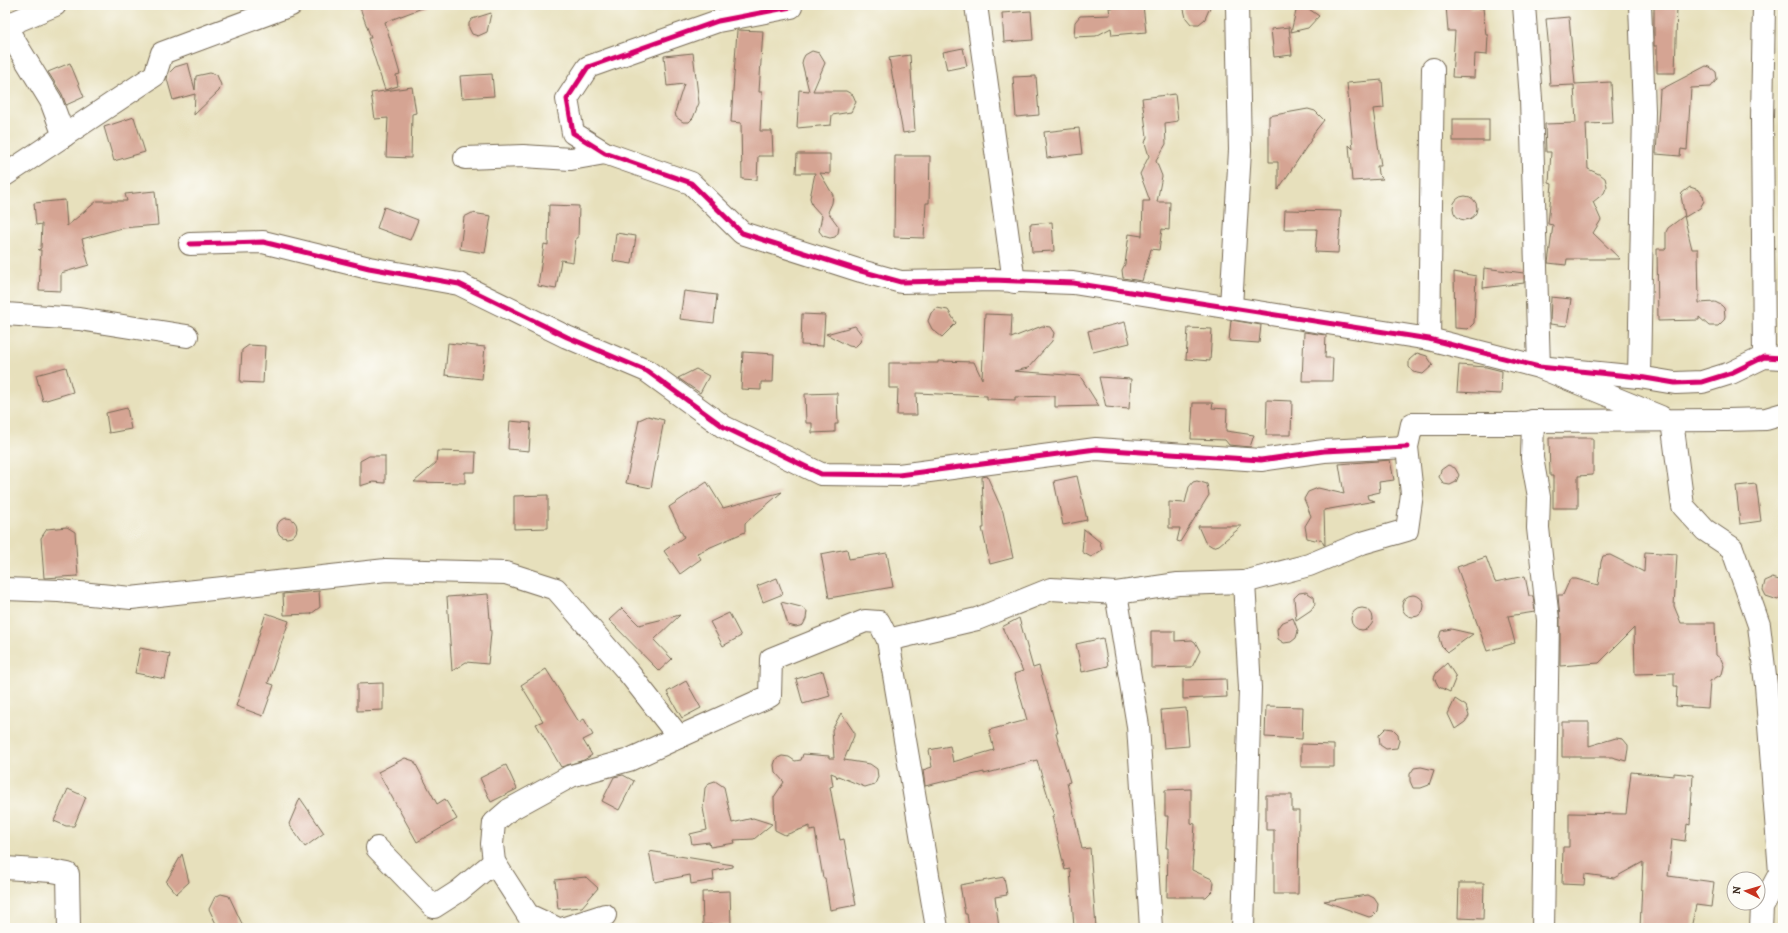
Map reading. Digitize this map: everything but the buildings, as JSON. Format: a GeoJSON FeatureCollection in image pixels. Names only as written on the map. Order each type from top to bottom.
{"type":"FeatureCollection","features":[{"type":"Feature","properties":{"kind":"street"},"geometry":{"type":"LineString","coordinates":[[55,5],[5,26],[51,101],[64,136]]}},
{"type":"Feature","properties":{"kind":"street"},"geometry":{"type":"LineString","coordinates":[[5,175],[155,75],[162,53],[291,5]]}},
{"type":"Feature","properties":{"kind":"street"},"geometry":{"type":"LineString","coordinates":[[976,5],[1014,282]]}},
{"type":"Feature","properties":{"kind":"street"},"geometry":{"type":"LineString","coordinates":[[1231,307],[1240,150],[1237,5]]}},
{"type":"Feature","properties":{"kind":"street"},"geometry":{"type":"LineString","coordinates":[[1524,5],[1531,99],[1539,367]]}},
{"type":"Feature","properties":{"kind":"street"},"geometry":{"type":"LineString","coordinates":[[1639,377],[1644,111],[1640,5]]}},
{"type":"Feature","properties":{"kind":"street"},"geometry":{"type":"LineString","coordinates":[[1539,367],[1639,377],[1675,383],[1702,382],[1773,357],[1762,119],[1764,5]]}},
{"type":"Feature","properties":{"kind":"street"},"geometry":{"type":"LineString","coordinates":[[790,7],[718,21],[588,68],[567,99],[573,133],[605,153],[691,183],[742,233],[861,271],[901,282],[993,280],[1014,282],[1073,283],[1429,339],[1539,367],[1672,421]]}},
{"type":"Feature","properties":{"kind":"street"},"geometry":{"type":"LineString","coordinates":[[1429,339],[1433,69]]}},
{"type":"Feature","properties":{"kind":"street"},"geometry":{"type":"LineString","coordinates":[[465,158],[523,156],[571,159],[605,153]]}},
{"type":"Feature","properties":{"kind":"street"},"geometry":{"type":"LineString","coordinates":[[190,244],[263,242],[369,268],[459,284],[567,337],[647,371],[724,427],[821,474],[899,475],[1096,449],[1261,460],[1324,451],[1407,447]]}},
{"type":"Feature","properties":{"kind":"street"},"geometry":{"type":"LineString","coordinates":[[5,314],[79,319],[187,336]]}},
{"type":"Feature","properties":{"kind":"street"},"geometry":{"type":"LineString","coordinates":[[888,640],[977,618],[1051,589],[1116,593],[1178,584],[1244,582],[1309,565],[1362,543],[1407,530],[1412,494],[1407,447],[1412,424],[1519,424],[1533,421],[1766,419],[1783,414]]}},
{"type":"Feature","properties":{"kind":"street"},"geometry":{"type":"LineString","coordinates":[[1533,421],[1532,458],[1539,497],[1538,528],[1548,620],[1543,928]]}},
{"type":"Feature","properties":{"kind":"street"},"geometry":{"type":"LineString","coordinates":[[1672,421],[1683,506],[1705,530],[1732,548],[1759,624],[1774,683],[1780,873],[1762,907],[1761,928]]}},
{"type":"Feature","properties":{"kind":"street"},"geometry":{"type":"LineString","coordinates":[[5,589],[59,591],[131,598],[386,570],[506,573],[556,589],[628,672],[679,738]]}},
{"type":"Feature","properties":{"kind":"street"},"geometry":{"type":"LineString","coordinates":[[1243,928],[1250,688],[1244,582]]}},
{"type":"Feature","properties":{"kind":"street"},"geometry":{"type":"LineString","coordinates":[[1116,593],[1138,726],[1151,928]]}},
{"type":"Feature","properties":{"kind":"street"},"geometry":{"type":"LineString","coordinates":[[556,928],[528,915],[494,862],[492,844],[494,823],[509,810],[571,776],[629,760],[770,696],[771,659],[865,621],[879,622],[888,640],[937,928]]}},
{"type":"Feature","properties":{"kind":"street"},"geometry":{"type":"LineString","coordinates":[[377,848],[434,907],[459,891],[494,862]]}},
{"type":"Feature","properties":{"kind":"street"},"geometry":{"type":"LineString","coordinates":[[5,868],[52,870],[68,874],[69,928]]}},
{"type":"Feature","properties":{"kind":"street"},"geometry":{"type":"LineString","coordinates":[[565,928],[605,915]]}},
{"type":"Feature","properties":{"kind":"cycle path"},"geometry":{"type":"LineString","coordinates":[[791,7],[718,21],[588,67],[567,99],[573,133],[605,153],[691,183],[742,233],[861,271],[901,282],[993,280],[1073,283],[1429,339],[1539,367],[1639,377],[1675,383],[1702,382],[1731,373],[1764,357],[1783,358]]}},
{"type":"Feature","properties":{"kind":"cycle path"},"geometry":{"type":"LineString","coordinates":[[190,244],[263,242],[369,268],[459,284],[567,337],[647,371],[724,427],[821,474],[899,475],[1096,449],[1261,460],[1324,451],[1407,447]]}}]}
